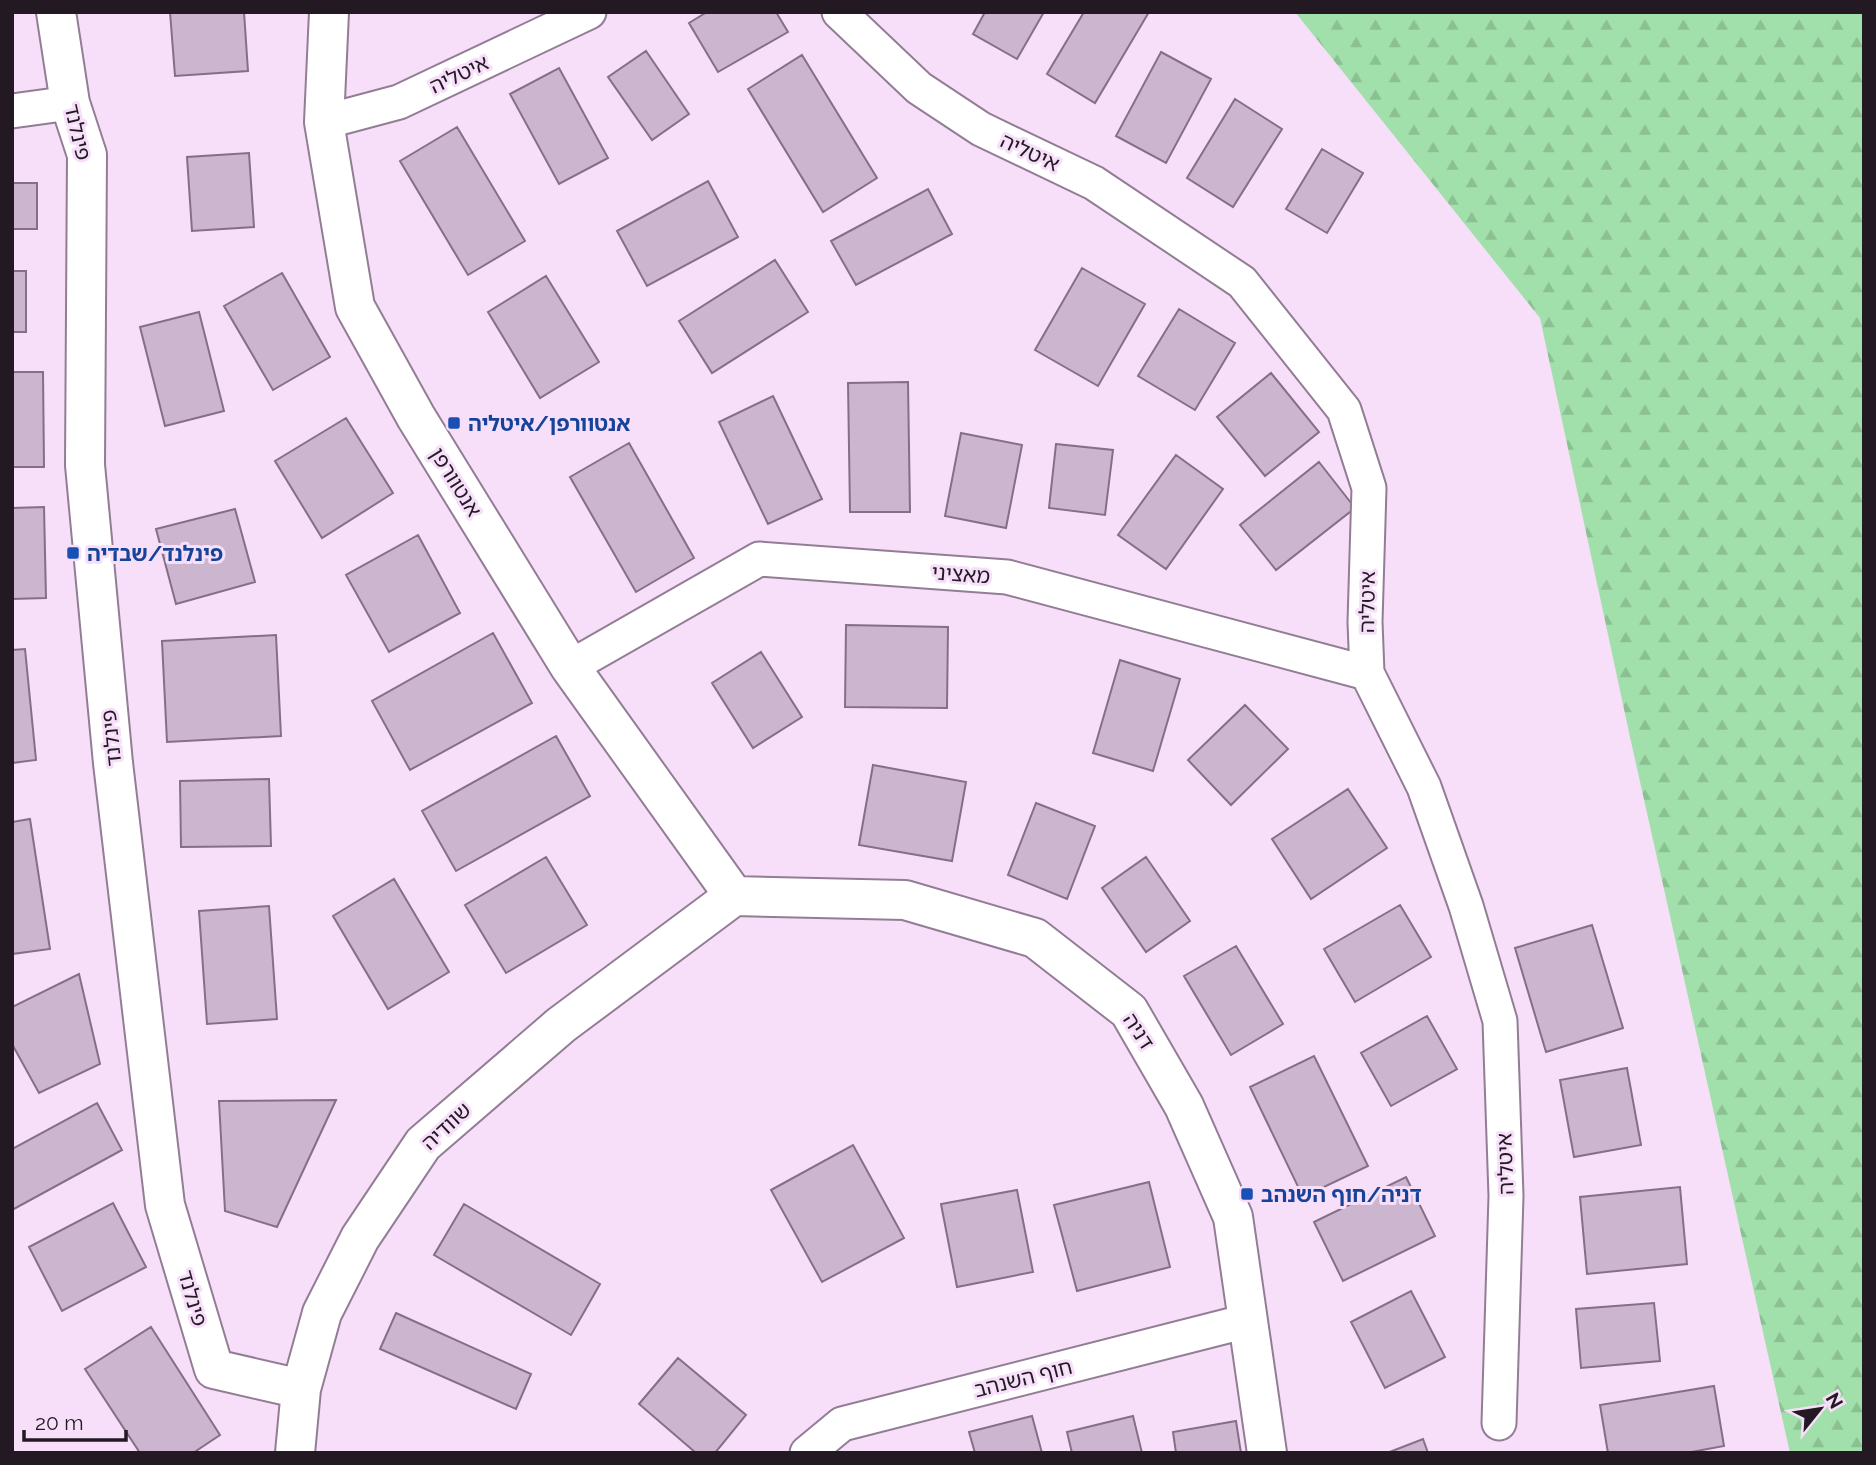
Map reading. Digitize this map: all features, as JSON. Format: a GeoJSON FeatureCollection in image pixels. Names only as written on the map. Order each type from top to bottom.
{"type":"FeatureCollection","features":[{"type":"Feature","properties":{"kind":"street","name":"פינלנד"},"geometry":{"type":"LineString","coordinates":[[56,12],[70,103],[87,155],[85,465],[113,763],[165,1205],[214,1369],[301,1389]]}},
{"type":"Feature","properties":{"kind":"street","name":"אנטוורפן"},"geometry":{"type":"LineString","coordinates":[[329,12],[324,122],[355,307],[416,417],[570,667],[734,896]]}},
{"type":"Feature","properties":{"kind":"street","name":"איטליה"},"geometry":{"type":"LineString","coordinates":[[324,122],[399,102],[589,12]]}},
{"type":"Feature","properties":{"kind":"street","name":"איטליה"},"geometry":{"type":"LineString","coordinates":[[839,12],[919,88],[981,129],[1094,183],[1242,282],[1344,410],[1369,488],[1365,622],[1367,673],[1424,787],[1466,906],[1500,1021],[1506,1196],[1499,1423]]}},
{"type":"Feature","properties":{"kind":"street"},"geometry":{"type":"LineString","coordinates":[[12,111],[70,103]]}},
{"type":"Feature","properties":{"kind":"street","name":"מאציני"},"geometry":{"type":"LineString","coordinates":[[570,667],[759,559],[1007,577],[1367,673]]}},
{"type":"Feature","properties":{"kind":"street","name":"שוודיה"},"geometry":{"type":"LineString","coordinates":[[295,1453],[301,1389],[322,1313],[359,1238],[423,1143],[561,1025],[734,896]]}},
{"type":"Feature","properties":{"kind":"street","name":"דניה"},"geometry":{"type":"LineString","coordinates":[[734,896],[905,900],[1035,938],[1129,1011],[1184,1106],[1233,1217],[1267,1453]]}},
{"type":"Feature","properties":{"kind":"street","name":"חוף השנהב"},"geometry":{"type":"LineString","coordinates":[[807,1453],[842,1424],[1247,1321]]}},
{"type":"Feature","properties":{"kind":"green space"},"geometry":{"type":"Polygon","coordinates":[[[1295,12],[1864,12],[1864,1453],[1790,1453],[1630,737],[1540,318],[1295,12]]]}},
{"type":"Feature","properties":{"kind":"building"},"geometry":{"type":"Polygon","coordinates":[[[170,12],[244,12],[248,71],[175,76],[170,12]]]}},
{"type":"Feature","properties":{"kind":"building"},"geometry":{"type":"Polygon","coordinates":[[[707,12],[776,12],[788,32],[718,72],[689,23],[707,12]]]}},
{"type":"Feature","properties":{"kind":"building"},"geometry":{"type":"Polygon","coordinates":[[[985,12],[1044,12],[1017,59],[973,34],[985,12]]]}},
{"type":"Feature","properties":{"kind":"building"},"geometry":{"type":"Polygon","coordinates":[[[1084,12],[1149,12],[1095,103],[1047,74],[1084,12]]]}},
{"type":"Feature","properties":{"kind":"building"},"geometry":{"type":"Polygon","coordinates":[[[646,51],[689,114],[652,140],[608,77],[646,51]]]}},
{"type":"Feature","properties":{"kind":"building"},"geometry":{"type":"Polygon","coordinates":[[[1161,52],[1211,79],[1166,163],[1116,136],[1161,52]]]}},
{"type":"Feature","properties":{"kind":"building"},"geometry":{"type":"Polygon","coordinates":[[[802,55],[877,178],[823,212],[748,89],[802,55]]]}},
{"type":"Feature","properties":{"kind":"building"},"geometry":{"type":"Polygon","coordinates":[[[559,68],[608,158],[559,184],[510,94],[559,68]]]}},
{"type":"Feature","properties":{"kind":"building"},"geometry":{"type":"Polygon","coordinates":[[[1235,99],[1282,129],[1233,207],[1187,178],[1235,99]]]}},
{"type":"Feature","properties":{"kind":"building"},"geometry":{"type":"Polygon","coordinates":[[[457,127],[525,241],[468,275],[400,161],[457,127]]]}},
{"type":"Feature","properties":{"kind":"building"},"geometry":{"type":"Polygon","coordinates":[[[1322,149],[1363,173],[1327,233],[1286,209],[1322,149]]]}},
{"type":"Feature","properties":{"kind":"building"},"geometry":{"type":"Polygon","coordinates":[[[249,153],[254,227],[192,231],[187,157],[249,153]]]}},
{"type":"Feature","properties":{"kind":"building"},"geometry":{"type":"Polygon","coordinates":[[[708,181],[738,237],[647,286],[617,231],[708,181]]]}},
{"type":"Feature","properties":{"kind":"building"},"geometry":{"type":"Polygon","coordinates":[[[12,183],[37,183],[37,229],[12,229],[12,183]]]}},
{"type":"Feature","properties":{"kind":"building"},"geometry":{"type":"Polygon","coordinates":[[[928,189],[952,234],[856,285],[831,241],[928,189]]]}},
{"type":"Feature","properties":{"kind":"building"},"geometry":{"type":"Polygon","coordinates":[[[775,260],[808,312],[712,373],[679,321],[775,260]]]}},
{"type":"Feature","properties":{"kind":"building"},"geometry":{"type":"Polygon","coordinates":[[[1082,268],[1145,304],[1098,386],[1035,350],[1082,268]]]}},
{"type":"Feature","properties":{"kind":"building"},"geometry":{"type":"Polygon","coordinates":[[[12,271],[26,271],[26,332],[12,332],[12,271]]]}},
{"type":"Feature","properties":{"kind":"building"},"geometry":{"type":"Polygon","coordinates":[[[282,273],[330,357],[273,390],[224,306],[282,273]]]}},
{"type":"Feature","properties":{"kind":"building"},"geometry":{"type":"Polygon","coordinates":[[[546,276],[599,362],[540,398],[488,312],[546,276]]]}},
{"type":"Feature","properties":{"kind":"building"},"geometry":{"type":"Polygon","coordinates":[[[1179,309],[1235,343],[1195,410],[1138,376],[1179,309]]]}},
{"type":"Feature","properties":{"kind":"building"},"geometry":{"type":"Polygon","coordinates":[[[199,312],[224,411],[165,426],[140,327],[199,312]]]}},
{"type":"Feature","properties":{"kind":"building"},"geometry":{"type":"Polygon","coordinates":[[[12,372],[43,372],[44,467],[12,467],[12,372]]]}},
{"type":"Feature","properties":{"kind":"building"},"geometry":{"type":"Polygon","coordinates":[[[1271,373],[1319,432],[1265,476],[1217,417],[1271,373]]]}},
{"type":"Feature","properties":{"kind":"building"},"geometry":{"type":"Polygon","coordinates":[[[908,382],[910,512],[850,512],[848,383],[908,382]]]}},
{"type":"Feature","properties":{"kind":"building"},"geometry":{"type":"Polygon","coordinates":[[[773,396],[822,499],[768,524],[719,422],[773,396]]]}},
{"type":"Feature","properties":{"kind":"building"},"geometry":{"type":"Polygon","coordinates":[[[346,418],[393,493],[322,538],[275,461],[346,418]]]}},
{"type":"Feature","properties":{"kind":"building"},"geometry":{"type":"Polygon","coordinates":[[[961,433],[1022,445],[1006,528],[945,516],[961,433]]]}},
{"type":"Feature","properties":{"kind":"building"},"geometry":{"type":"Polygon","coordinates":[[[629,443],[694,558],[636,592],[570,477],[629,443]]]}},
{"type":"Feature","properties":{"kind":"building"},"geometry":{"type":"Polygon","coordinates":[[[1056,444],[1113,450],[1105,515],[1049,508],[1056,444]]]}},
{"type":"Feature","properties":{"kind":"building"},"geometry":{"type":"Polygon","coordinates":[[[1176,455],[1223,489],[1166,569],[1118,535],[1176,455]]]}},
{"type":"Feature","properties":{"kind":"building"},"geometry":{"type":"Polygon","coordinates":[[[1319,462],[1355,508],[1276,570],[1240,525],[1319,462]]]}},
{"type":"Feature","properties":{"kind":"building"},"geometry":{"type":"Polygon","coordinates":[[[44,507],[46,598],[12,599],[12,508],[44,507]]]}},
{"type":"Feature","properties":{"kind":"building"},"geometry":{"type":"Polygon","coordinates":[[[235,509],[255,582],[176,604],[156,529],[235,509]]]}},
{"type":"Feature","properties":{"kind":"building"},"geometry":{"type":"Polygon","coordinates":[[[418,535],[460,613],[389,652],[346,575],[418,535]]]}},
{"type":"Feature","properties":{"kind":"building"},"geometry":{"type":"Polygon","coordinates":[[[846,625],[948,627],[947,708],[845,707],[846,625]]]}},
{"type":"Feature","properties":{"kind":"building"},"geometry":{"type":"Polygon","coordinates":[[[493,633],[532,703],[410,770],[372,701],[493,633]]]}},
{"type":"Feature","properties":{"kind":"building"},"geometry":{"type":"Polygon","coordinates":[[[276,635],[281,736],[167,742],[162,641],[276,635]]]}},
{"type":"Feature","properties":{"kind":"building"},"geometry":{"type":"Polygon","coordinates":[[[25,649],[36,760],[12,763],[12,650],[25,649]]]}},
{"type":"Feature","properties":{"kind":"building"},"geometry":{"type":"Polygon","coordinates":[[[761,652],[802,717],[753,748],[712,683],[761,652]]]}},
{"type":"Feature","properties":{"kind":"building"},"geometry":{"type":"Polygon","coordinates":[[[1120,660],[1180,679],[1153,771],[1093,753],[1120,660]]]}},
{"type":"Feature","properties":{"kind":"building"},"geometry":{"type":"Polygon","coordinates":[[[1245,705],[1288,749],[1231,805],[1188,760],[1245,705]]]}},
{"type":"Feature","properties":{"kind":"building"},"geometry":{"type":"Polygon","coordinates":[[[556,736],[590,796],[456,871],[422,811],[556,736]]]}},
{"type":"Feature","properties":{"kind":"building"},"geometry":{"type":"Polygon","coordinates":[[[873,765],[966,782],[952,861],[859,845],[873,765]]]}},
{"type":"Feature","properties":{"kind":"building"},"geometry":{"type":"Polygon","coordinates":[[[269,779],[271,846],[181,847],[180,781],[269,779]]]}},
{"type":"Feature","properties":{"kind":"building"},"geometry":{"type":"Polygon","coordinates":[[[1348,789],[1387,848],[1311,899],[1272,839],[1348,789]]]}},
{"type":"Feature","properties":{"kind":"building"},"geometry":{"type":"Polygon","coordinates":[[[1036,803],[1095,826],[1067,899],[1008,875],[1036,803]]]}},
{"type":"Feature","properties":{"kind":"building"},"geometry":{"type":"Polygon","coordinates":[[[30,819],[50,949],[12,954],[12,822],[30,819]]]}},
{"type":"Feature","properties":{"kind":"building"},"geometry":{"type":"Polygon","coordinates":[[[546,857],[587,925],[506,973],[465,905],[546,857]]]}},
{"type":"Feature","properties":{"kind":"building"},"geometry":{"type":"Polygon","coordinates":[[[1146,857],[1190,921],[1146,952],[1102,888],[1146,857]]]}},
{"type":"Feature","properties":{"kind":"building"},"geometry":{"type":"Polygon","coordinates":[[[394,879],[449,972],[388,1009],[333,916],[394,879]]]}},
{"type":"Feature","properties":{"kind":"building"},"geometry":{"type":"Polygon","coordinates":[[[1400,905],[1431,957],[1355,1002],[1324,949],[1400,905]]]}},
{"type":"Feature","properties":{"kind":"building"},"geometry":{"type":"Polygon","coordinates":[[[269,906],[277,1019],[207,1024],[199,911],[269,906]]]}},
{"type":"Feature","properties":{"kind":"building"},"geometry":{"type":"Polygon","coordinates":[[[1592,925],[1623,1028],[1546,1052],[1515,948],[1592,925]]]}},
{"type":"Feature","properties":{"kind":"building"},"geometry":{"type":"Polygon","coordinates":[[[1236,946],[1283,1024],[1231,1055],[1184,976],[1236,946]]]}},
{"type":"Feature","properties":{"kind":"building"},"geometry":{"type":"Polygon","coordinates":[[[79,974],[100,1064],[39,1093],[12,1044],[12,1007],[79,974]]]}},
{"type":"Feature","properties":{"kind":"building"},"geometry":{"type":"Polygon","coordinates":[[[1427,1016],[1457,1069],[1391,1106],[1361,1053],[1427,1016]]]}},
{"type":"Feature","properties":{"kind":"building"},"geometry":{"type":"Polygon","coordinates":[[[1314,1056],[1368,1166],[1303,1197],[1250,1087],[1314,1056]]]}},
{"type":"Feature","properties":{"kind":"building"},"geometry":{"type":"Polygon","coordinates":[[[1627,1068],[1641,1145],[1574,1157],[1560,1080],[1627,1068]]]}},
{"type":"Feature","properties":{"kind":"building"},"geometry":{"type":"Polygon","coordinates":[[[336,1100],[277,1227],[225,1211],[219,1101],[336,1100]]]}},
{"type":"Feature","properties":{"kind":"building"},"geometry":{"type":"Polygon","coordinates":[[[97,1103],[122,1150],[12,1210],[12,1149],[97,1103]]]}},
{"type":"Feature","properties":{"kind":"building"},"geometry":{"type":"Polygon","coordinates":[[[853,1145],[904,1238],[822,1282],[771,1190],[853,1145]]]}},
{"type":"Feature","properties":{"kind":"building"},"geometry":{"type":"Polygon","coordinates":[[[1406,1177],[1435,1236],[1343,1281],[1314,1222],[1406,1177]]]}},
{"type":"Feature","properties":{"kind":"building"},"geometry":{"type":"Polygon","coordinates":[[[1149,1182],[1170,1267],[1077,1291],[1054,1205],[1149,1182]]]}},
{"type":"Feature","properties":{"kind":"building"},"geometry":{"type":"Polygon","coordinates":[[[1680,1187],[1687,1264],[1587,1274],[1580,1197],[1680,1187]]]}},
{"type":"Feature","properties":{"kind":"building"},"geometry":{"type":"Polygon","coordinates":[[[1017,1190],[1033,1272],[957,1287],[941,1204],[1017,1190]]]}},
{"type":"Feature","properties":{"kind":"building"},"geometry":{"type":"Polygon","coordinates":[[[113,1203],[146,1267],[62,1311],[29,1247],[113,1203]]]}},
{"type":"Feature","properties":{"kind":"building"},"geometry":{"type":"Polygon","coordinates":[[[464,1204],[600,1284],[571,1335],[434,1255],[464,1204]]]}},
{"type":"Feature","properties":{"kind":"building"},"geometry":{"type":"Polygon","coordinates":[[[1411,1291],[1445,1357],[1385,1388],[1351,1322],[1411,1291]]]}},
{"type":"Feature","properties":{"kind":"building"},"geometry":{"type":"Polygon","coordinates":[[[1654,1303],[1660,1361],[1581,1368],[1576,1309],[1654,1303]]]}},
{"type":"Feature","properties":{"kind":"building"},"geometry":{"type":"Polygon","coordinates":[[[396,1313],[531,1374],[516,1409],[380,1349],[396,1313]]]}},
{"type":"Feature","properties":{"kind":"building"},"geometry":{"type":"Polygon","coordinates":[[[151,1327],[220,1435],[193,1453],[140,1453],[85,1369],[151,1327]]]}},
{"type":"Feature","properties":{"kind":"building"},"geometry":{"type":"Polygon","coordinates":[[[678,1358],[746,1415],[715,1453],[696,1453],[639,1404],[678,1358]]]}},
{"type":"Feature","properties":{"kind":"building"},"geometry":{"type":"Polygon","coordinates":[[[1714,1386],[1724,1446],[1686,1453],[1608,1453],[1600,1405],[1714,1386]]]}},
{"type":"Feature","properties":{"kind":"building"},"geometry":{"type":"Polygon","coordinates":[[[1032,1416],[1042,1453],[975,1453],[969,1432],[1032,1416]]]}},
{"type":"Feature","properties":{"kind":"building"},"geometry":{"type":"Polygon","coordinates":[[[1133,1416],[1142,1453],[1072,1453],[1067,1432],[1133,1416]]]}},
{"type":"Feature","properties":{"kind":"building"},"geometry":{"type":"Polygon","coordinates":[[[1236,1421],[1241,1453],[1176,1453],[1173,1432],[1236,1421]]]}},
{"type":"Feature","properties":{"kind":"building"},"geometry":{"type":"Polygon","coordinates":[[[1423,1439],[1428,1453],[1387,1453],[1423,1439]]]}},
{"type":"Feature","properties":{"kind":"place","name":"אנטוורפן/איטליה"},"geometry":{"type":"Point","coordinates":[454,423]}},
{"type":"Feature","properties":{"kind":"place","name":"פינלנד/שבדיה"},"geometry":{"type":"Point","coordinates":[73,553]}},
{"type":"Feature","properties":{"kind":"place","name":"דניה/חוף השנהב"},"geometry":{"type":"Point","coordinates":[1247,1194]}}]}
